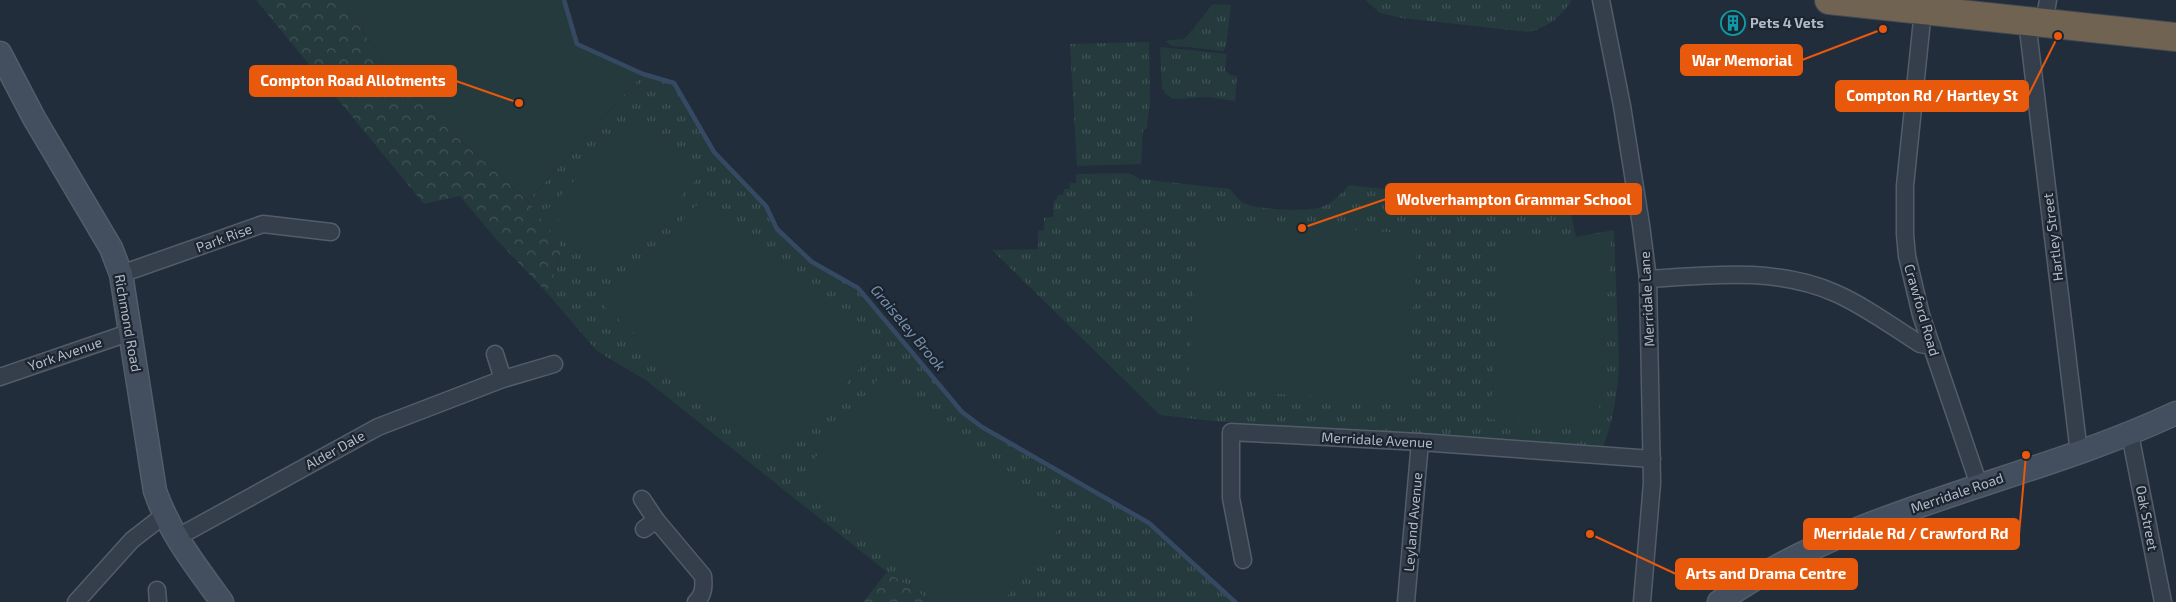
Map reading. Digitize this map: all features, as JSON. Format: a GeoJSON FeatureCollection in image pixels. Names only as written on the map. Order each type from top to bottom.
{"type":"FeatureCollection","features":[{"type":"Feature","properties":{"kind":"highway"},"geometry":{"type":"LineString","coordinates":[[1829,0],[1882,3],[1922,10],[2040,15],[2176,37]]}},
{"type":"Feature","properties":{"kind":"street","name":"Merridale Lane"},"geometry":{"type":"LineString","coordinates":[[1601,0],[1622,106],[1648,279],[1652,483],[1642,602]]}},
{"type":"Feature","properties":{"kind":"street","name":"Crawford Road"},"geometry":{"type":"LineString","coordinates":[[1922,10],[1905,186],[1905,234],[1914,287],[1979,485]]}},
{"type":"Feature","properties":{"kind":"street","name":"Hartley Street"},"geometry":{"type":"LineString","coordinates":[[2040,15],[2079,453]]}},
{"type":"Feature","properties":{"kind":"street","name":"Richmond Road"},"geometry":{"type":"LineString","coordinates":[[0,53],[5,76],[111,248],[121,274],[155,491],[164,516],[176,538],[222,602]]}},
{"type":"Feature","properties":{"kind":"street","name":"Park Rise"},"geometry":{"type":"LineString","coordinates":[[121,274],[263,224],[331,232]]}},
{"type":"Feature","properties":{"kind":"street"},"geometry":{"type":"LineString","coordinates":[[1648,279],[1753,274],[1813,285],[1836,294],[1920,344],[1932,346]]}},
{"type":"Feature","properties":{"kind":"street","name":"York Avenue"},"geometry":{"type":"LineString","coordinates":[[0,377],[131,332]]}},
{"type":"Feature","properties":{"kind":"street"},"geometry":{"type":"LineString","coordinates":[[495,354],[503,379]]}},
{"type":"Feature","properties":{"kind":"street","name":"Alder Dale"},"geometry":{"type":"LineString","coordinates":[[176,538],[378,426],[503,379],[554,364]]}},
{"type":"Feature","properties":{"kind":"street","name":"Merridale Road"},"geometry":{"type":"LineString","coordinates":[[1719,602],[1767,572],[1810,550],[1925,502],[2079,453],[2130,434],[2176,412]]}},
{"type":"Feature","properties":{"kind":"street","name":"Merridale Avenue"},"geometry":{"type":"LineString","coordinates":[[1243,560],[1231,498],[1230,432],[1420,442],[1652,459]]}},
{"type":"Feature","properties":{"kind":"street","name":"Oak Street"},"geometry":{"type":"LineString","coordinates":[[2130,434],[2163,602]]}},
{"type":"Feature","properties":{"kind":"street","name":"Leyland Avenue"},"geometry":{"type":"LineString","coordinates":[[1406,602],[1420,442]]}},
{"type":"Feature","properties":{"kind":"street"},"geometry":{"type":"LineString","coordinates":[[642,499],[650,525],[703,576],[704,587],[696,602]]}},
{"type":"Feature","properties":{"kind":"street"},"geometry":{"type":"LineString","coordinates":[[76,602],[132,540],[164,516]]}},
{"type":"Feature","properties":{"kind":"green space"},"geometry":{"type":"Polygon","coordinates":[[[256,0],[341,0],[391,72],[451,132],[528,201],[562,249],[548,294],[495,238],[460,196],[424,204],[256,0]]]}},
{"type":"Feature","properties":{"kind":"green space"},"geometry":{"type":"Polygon","coordinates":[[[341,0],[564,0],[577,44],[643,74],[528,201],[451,132],[391,72],[341,0]]]}},
{"type":"Feature","properties":{"kind":"green space"},"geometry":{"type":"Polygon","coordinates":[[[1365,0],[1572,1],[1553,21],[1529,32],[1402,18],[1380,13],[1365,0]]]}},
{"type":"Feature","properties":{"kind":"green space"},"geometry":{"type":"Polygon","coordinates":[[[1213,4],[1231,5],[1226,47],[1223,51],[1196,48],[1193,29],[1213,4]]]}},
{"type":"Feature","properties":{"kind":"green space"},"geometry":{"type":"Polygon","coordinates":[[[1193,29],[1196,48],[1172,46],[1166,42],[1168,40],[1184,39],[1193,29]]]}},
{"type":"Feature","properties":{"kind":"green space"},"geometry":{"type":"Polygon","coordinates":[[[1149,42],[1150,100],[1147,128],[1143,131],[1141,164],[1077,166],[1070,44],[1149,42]]]}},
{"type":"Feature","properties":{"kind":"green space"},"geometry":{"type":"Polygon","coordinates":[[[1160,47],[1227,54],[1225,70],[1230,75],[1237,76],[1235,101],[1208,97],[1173,99],[1166,94],[1162,88],[1160,47]]]}},
{"type":"Feature","properties":{"kind":"green space"},"geometry":{"type":"Polygon","coordinates":[[[643,74],[674,83],[714,152],[766,206],[777,229],[812,262],[858,288],[962,412],[982,427],[1149,523],[1235,602],[933,602],[887,572],[647,381],[597,351],[548,294],[562,249],[528,201],[643,74]]]}},
{"type":"Feature","properties":{"kind":"green space"},"geometry":{"type":"Polygon","coordinates":[[[634,117],[698,178],[612,270],[547,210],[634,117]]]}},
{"type":"Feature","properties":{"kind":"green space"},"geometry":{"type":"Polygon","coordinates":[[[1129,173],[1140,179],[1230,189],[1244,203],[1271,209],[1294,210],[1321,207],[1333,201],[1349,185],[1459,197],[1464,194],[1570,210],[1576,237],[1614,230],[1619,362],[1612,418],[1602,449],[1213,421],[1160,415],[992,250],[1038,249],[1038,231],[1044,230],[1044,218],[1053,217],[1054,200],[1057,199],[1057,195],[1063,195],[1064,189],[1070,189],[1070,183],[1076,183],[1076,174],[1129,173]]]}},
{"type":"Feature","properties":{"kind":"green space"},"geometry":{"type":"Polygon","coordinates":[[[707,194],[877,350],[774,462],[604,306],[707,194]]]}},
{"type":"Feature","properties":{"kind":"green space"},"geometry":{"type":"Polygon","coordinates":[[[1199,220],[1418,234],[1407,402],[1188,388],[1199,220]]]}},
{"type":"Feature","properties":{"kind":"green space"},"geometry":{"type":"Polygon","coordinates":[[[1503,234],[1611,241],[1598,426],[1490,419],[1503,234]]]}},
{"type":"Feature","properties":{"kind":"green space"},"geometry":{"type":"Polygon","coordinates":[[[881,375],[1067,518],[1003,602],[952,602],[797,481],[881,375]]]}},
{"type":"Feature","properties":{"kind":"green space"},"geometry":{"type":"Polygon","coordinates":[[[887,572],[933,602],[863,602],[887,572]]]}},
{"type":"Feature","properties":{"kind":"waterway","name":"Graiseley Brook"},"geometry":{"type":"LineString","coordinates":[[564,0],[577,44],[643,74],[674,83],[714,152],[766,206],[777,229],[812,262],[858,288],[962,412],[982,427],[1149,523],[1235,602]]}},
{"type":"Feature","properties":{"kind":"place","name":"Pets 4 Vets"},"geometry":{"type":"Point","coordinates":[1733,23]}},
{"type":"Feature","properties":{"kind":"place","name":"War Memorial"},"geometry":{"type":"Point","coordinates":[1883,29]}},
{"type":"Feature","properties":{"kind":"place","name":"Compton Rd / Hartley St"},"geometry":{"type":"Point","coordinates":[2058,36]}},
{"type":"Feature","properties":{"kind":"place","name":"Compton Road Allotments"},"geometry":{"type":"Point","coordinates":[519,103]}},
{"type":"Feature","properties":{"kind":"place","name":"Wolverhampton Grammar School"},"geometry":{"type":"Point","coordinates":[1302,228]}},
{"type":"Feature","properties":{"kind":"place","name":"Merridale Rd / Crawford Rd"},"geometry":{"type":"Point","coordinates":[2026,455]}},
{"type":"Feature","properties":{"kind":"place","name":"Arts and Drama Centre"},"geometry":{"type":"Point","coordinates":[1590,534]}}]}
